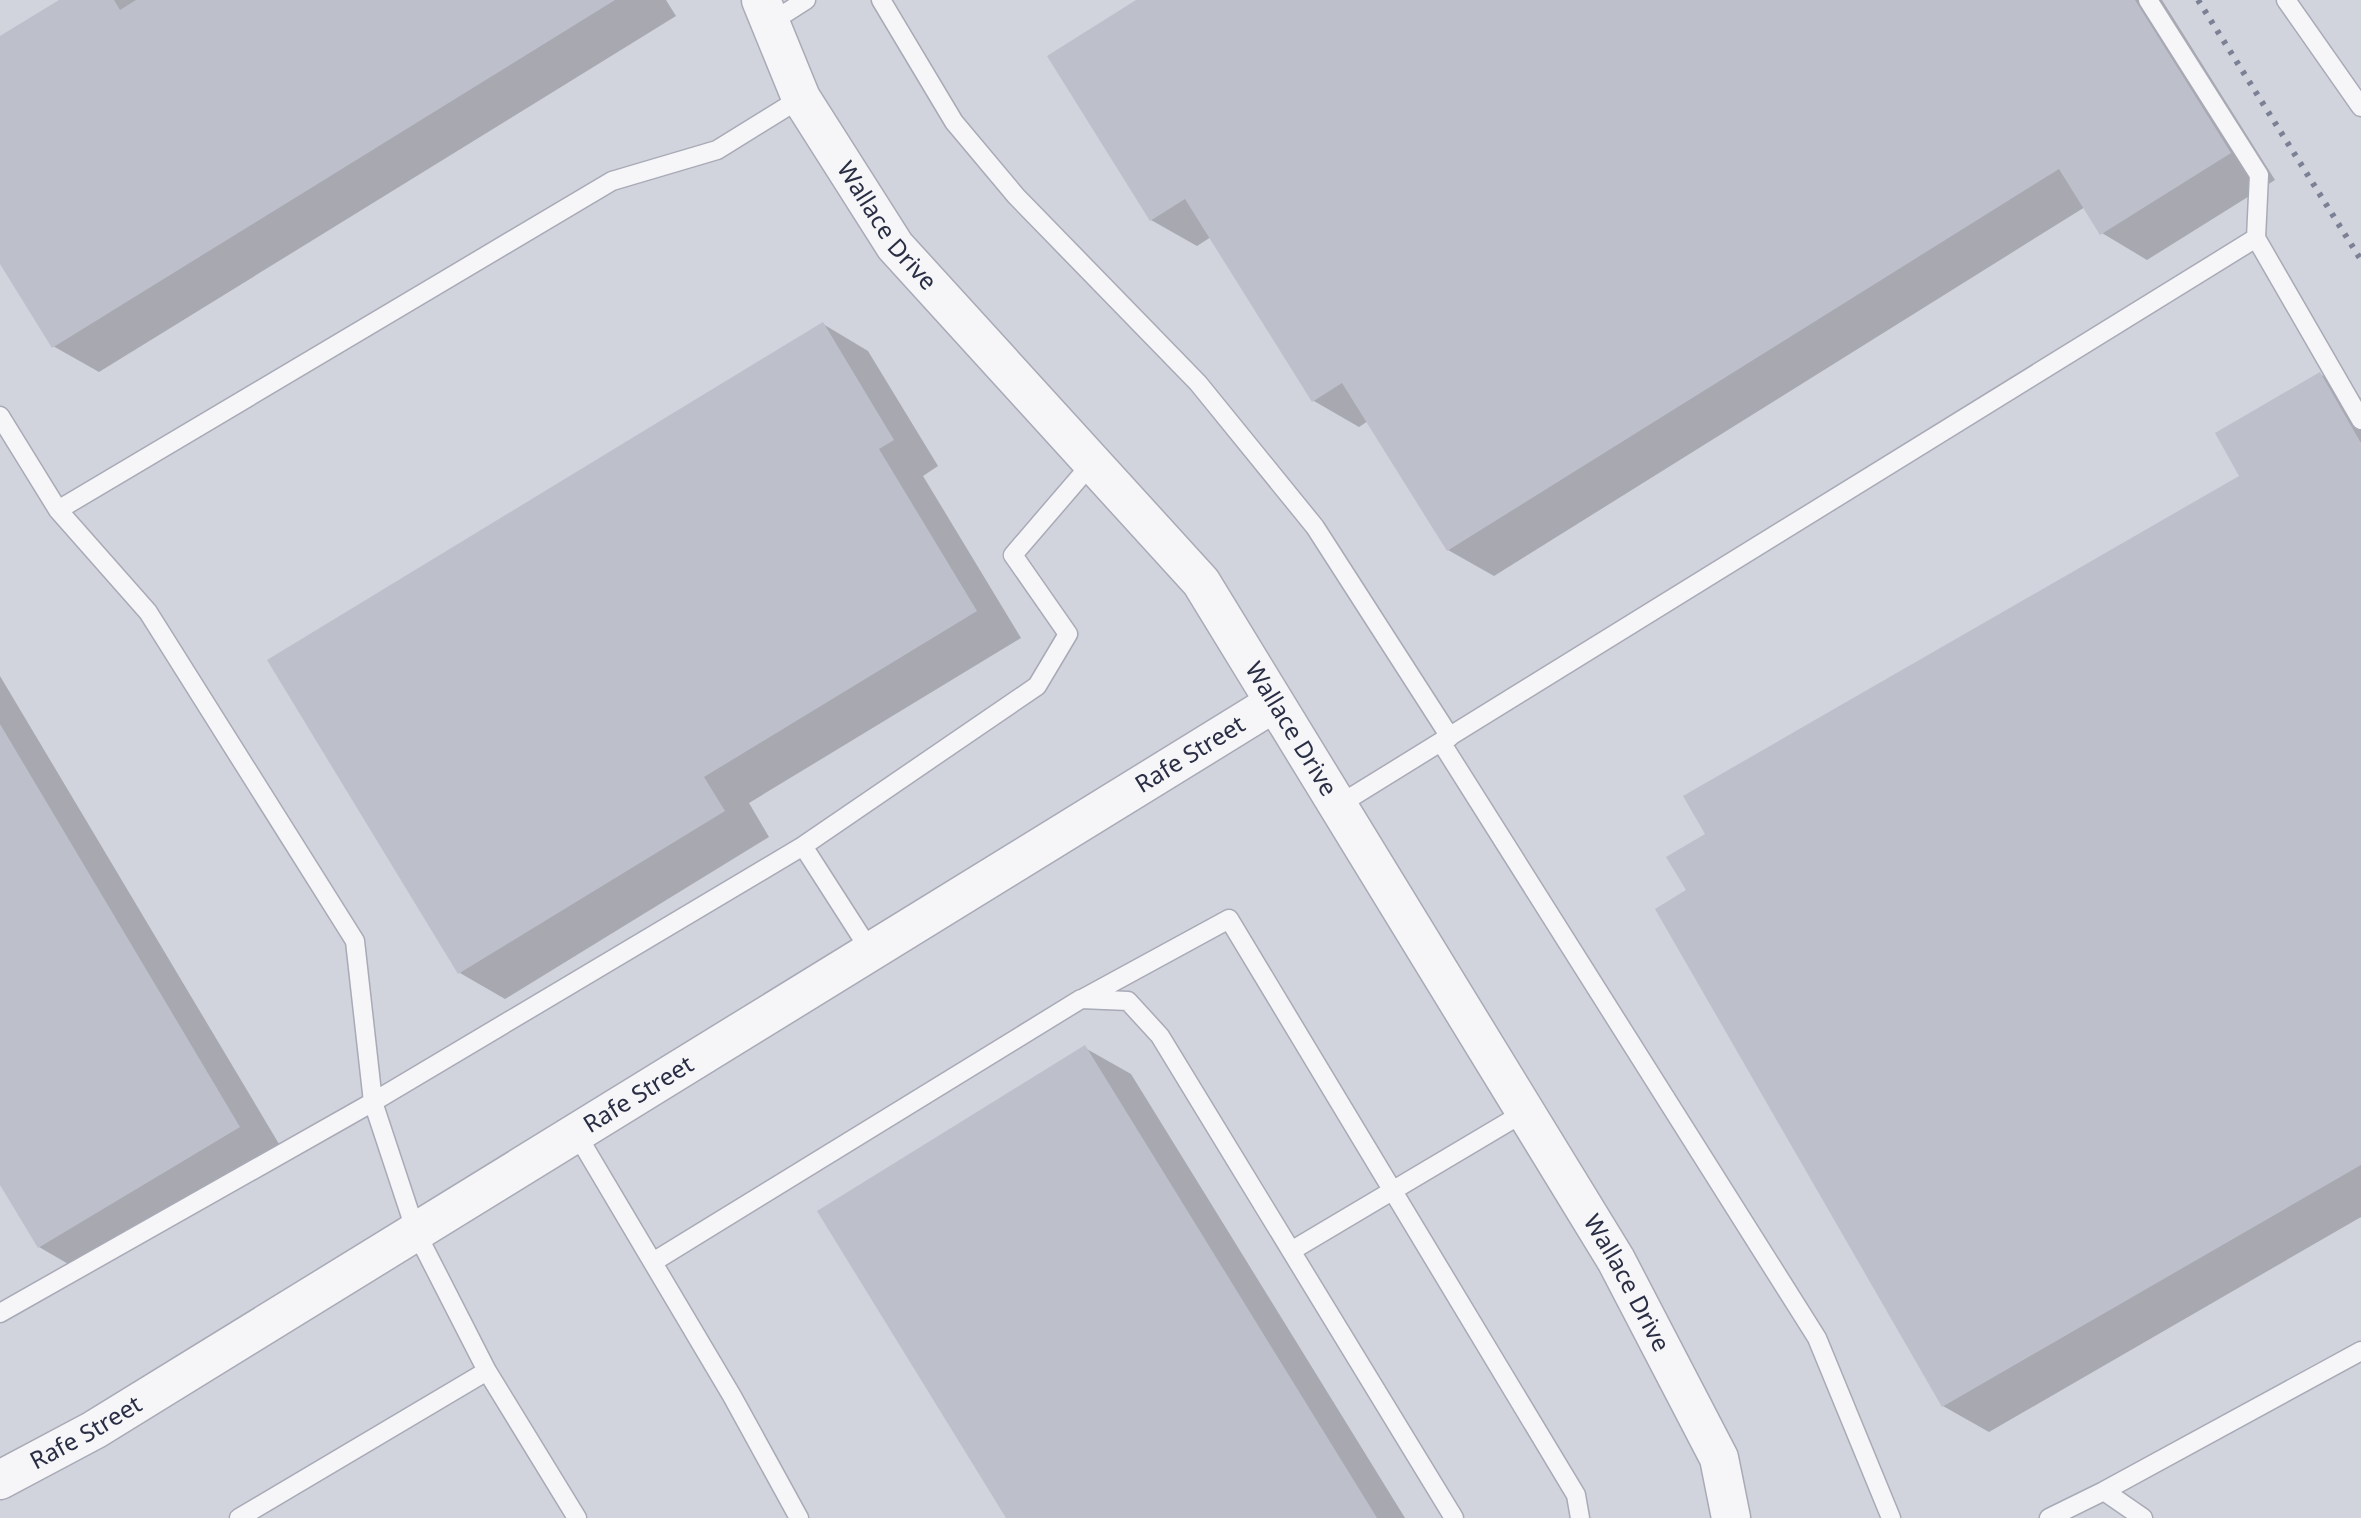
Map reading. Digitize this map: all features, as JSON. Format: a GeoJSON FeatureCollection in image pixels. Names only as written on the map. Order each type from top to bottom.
{"type":"FeatureCollection","features":[{"type":"Feature","properties":{"kind":"street","name":"Wallace Drive"},"geometry":{"type":"LineString","coordinates":[[766,11],[801,98],[895,246],[1201,582],[1616,1260],[1719,1458],[1731,1518]]}},
{"type":"Feature","properties":{"kind":"street","name":"Rafe Street"},"geometry":{"type":"LineString","coordinates":[[0,1480],[94,1430],[1274,703]]}},
{"type":"Feature","properties":{"kind":"lane"},"geometry":{"type":"LineString","coordinates":[[766,11],[806,0]]}},
{"type":"Feature","properties":{"kind":"lane"},"geometry":{"type":"LineString","coordinates":[[881,0],[954,122],[1016,196],[1198,383],[1315,527],[1817,1338],[1891,1518]]}},
{"type":"Feature","properties":{"kind":"lane"},"geometry":{"type":"LineString","coordinates":[[2148,0],[2259,175],[2256,238],[2361,420]]}},
{"type":"Feature","properties":{"kind":"lane"},"geometry":{"type":"LineString","coordinates":[[2286,0],[2361,107]]}},
{"type":"Feature","properties":{"kind":"lane"},"geometry":{"type":"LineString","coordinates":[[58,510],[612,181],[717,150],[801,98]]}},
{"type":"Feature","properties":{"kind":"lane"},"geometry":{"type":"LineString","coordinates":[[1337,806],[2256,238]]}},
{"type":"Feature","properties":{"kind":"lane"},"geometry":{"type":"LineString","coordinates":[[0,416],[58,510],[148,612],[355,941],[373,1102],[416,1232],[487,1371],[577,1518]]}},
{"type":"Feature","properties":{"kind":"lane"},"geometry":{"type":"LineString","coordinates":[[0,1313],[373,1102],[803,846],[1037,686],[1068,634],[1013,555],[1092,463]]}},
{"type":"Feature","properties":{"kind":"lane"},"geometry":{"type":"LineString","coordinates":[[803,846],[871,952]]}},
{"type":"Feature","properties":{"kind":"lane"},"geometry":{"type":"LineString","coordinates":[[653,1262],[1081,999],[1229,919],[1576,1495],[1580,1518]]}},
{"type":"Feature","properties":{"kind":"lane"},"geometry":{"type":"LineString","coordinates":[[1081,999],[1128,1001],[1160,1036],[1454,1518]]}},
{"type":"Feature","properties":{"kind":"lane"},"geometry":{"type":"LineString","coordinates":[[1291,1251],[1525,1112]]}},
{"type":"Feature","properties":{"kind":"lane"},"geometry":{"type":"LineString","coordinates":[[576,1133],[732,1396],[799,1518]]}},
{"type":"Feature","properties":{"kind":"lane"},"geometry":{"type":"LineString","coordinates":[[2049,1518],[2361,1351]]}},
{"type":"Feature","properties":{"kind":"lane"},"geometry":{"type":"LineString","coordinates":[[239,1518],[487,1371]]}},
{"type":"Feature","properties":{"kind":"lane"},"geometry":{"type":"LineString","coordinates":[[2104,1491],[2143,1518]]}},
{"type":"Feature","properties":{"kind":"shaded area"},"geometry":{"type":"Polygon","coordinates":[[[0,0],[2361,0],[2361,1518],[0,1518],[0,0]]]}},
{"type":"Feature","properties":{"kind":"building"},"geometry":{"type":"Polygon","coordinates":[[[59,0],[114,0],[120,10],[136,0],[615,0],[52,348],[0,264],[0,36],[59,0]]]}},
{"type":"Feature","properties":{"kind":"building"},"geometry":{"type":"Polygon","coordinates":[[[1136,0],[2135,0],[2231,153],[2100,235],[2059,169],[1447,551],[1342,383],[1312,402],[1185,199],[1150,221],[1047,56],[1136,0]]]}},
{"type":"Feature","properties":{"kind":"building"},"geometry":{"type":"Polygon","coordinates":[[[823,322],[894,440],[879,449],[977,611],[704,777],[725,811],[458,974],[267,660],[823,322]]]}},
{"type":"Feature","properties":{"kind":"building"},"geometry":{"type":"Polygon","coordinates":[[[2320,372],[2361,443],[2361,1165],[1942,1407],[1655,909],[1686,890],[1666,857],[1705,834],[1683,796],[2239,476],[2215,433],[2320,372]]]}},
{"type":"Feature","properties":{"kind":"building"},"geometry":{"type":"Polygon","coordinates":[[[0,724],[240,1127],[38,1248],[0,1185],[0,724]]]}},
{"type":"Feature","properties":{"kind":"building"},"geometry":{"type":"Polygon","coordinates":[[[1085,1045],[1377,1518],[1006,1518],[817,1211],[1085,1045]]]}},
{"type":"Feature","properties":{"kind":"railway"},"geometry":{"type":"LineString","coordinates":[[2198,0],[2361,260]]}}]}
